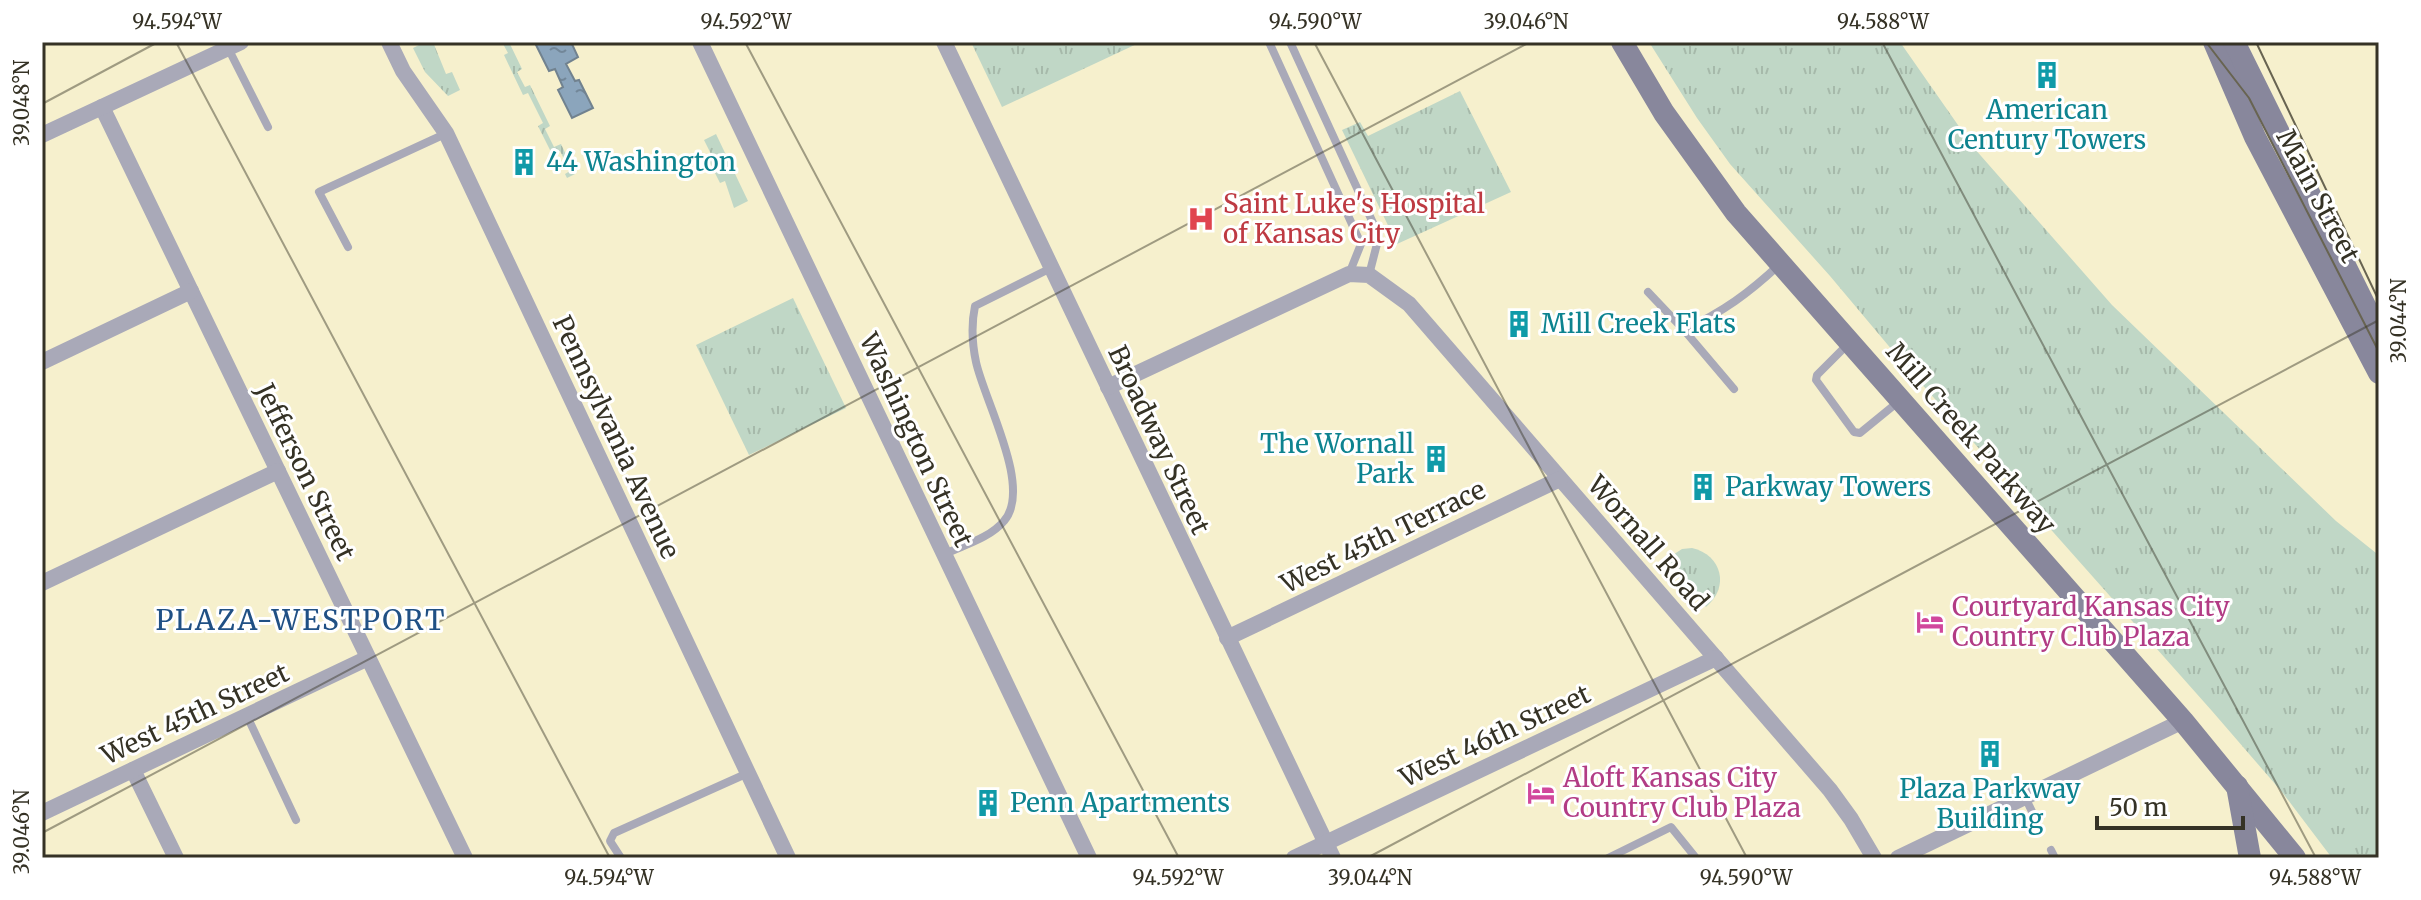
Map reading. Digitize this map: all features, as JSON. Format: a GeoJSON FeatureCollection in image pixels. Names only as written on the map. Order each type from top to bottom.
{"type":"FeatureCollection","features":[{"type":"Feature","properties":{"kind":"main road","name":"Mill Creek Parkway"},"geometry":{"type":"LineString","coordinates":[[1622,42],[1673,126],[1736,213],[2183,721],[2295,858]]}},
{"type":"Feature","properties":{"kind":"main road","name":"Main Street"},"geometry":{"type":"LineString","coordinates":[[2214,42],[2255,137],[2379,373]]}},
{"type":"Feature","properties":{"kind":"main road","name":"Main Street"},"geometry":{"type":"LineString","coordinates":[[2234,42],[2379,334]]}},
{"type":"Feature","properties":{"kind":"main road"},"geometry":{"type":"LineString","coordinates":[[2237,785],[2250,858]]}},
{"type":"Feature","properties":{"kind":"street","name":"Pennsylvania Avenue"},"geometry":{"type":"LineString","coordinates":[[389,42],[403,71],[446,133],[788,858]]}},
{"type":"Feature","properties":{"kind":"street","name":"Washington Street"},"geometry":{"type":"LineString","coordinates":[[700,42],[1089,858]]}},
{"type":"Feature","properties":{"kind":"street","name":"Broadway Street"},"geometry":{"type":"LineString","coordinates":[[944,42],[1329,850]]}},
{"type":"Feature","properties":{"kind":"street"},"geometry":{"type":"LineString","coordinates":[[42,135],[235,45]]}},
{"type":"Feature","properties":{"kind":"street","name":"Jefferson Street"},"geometry":{"type":"LineString","coordinates":[[102,107],[465,858]]}},
{"type":"Feature","properties":{"kind":"street"},"geometry":{"type":"LineString","coordinates":[[1108,387],[1349,274],[1369,275]]}},
{"type":"Feature","properties":{"kind":"street","name":"Wornall Road"},"geometry":{"type":"LineString","coordinates":[[1369,275],[1409,304],[1716,658],[1830,790],[1874,858]]}},
{"type":"Feature","properties":{"kind":"street"},"geometry":{"type":"LineString","coordinates":[[42,362],[191,291]]}},
{"type":"Feature","properties":{"kind":"street"},"geometry":{"type":"LineString","coordinates":[[42,583],[278,471]]}},
{"type":"Feature","properties":{"kind":"street","name":"West 45th Terrace"},"geometry":{"type":"LineString","coordinates":[[1227,638],[1560,479]]}},
{"type":"Feature","properties":{"kind":"street","name":"West 45th Street"},"geometry":{"type":"LineString","coordinates":[[42,813],[368,658]]}},
{"type":"Feature","properties":{"kind":"street","name":"West 46th Street"},"geometry":{"type":"LineString","coordinates":[[1294,858],[1329,850],[1716,658]]}},
{"type":"Feature","properties":{"kind":"street"},"geometry":{"type":"LineString","coordinates":[[1898,858],[2183,721]]}},
{"type":"Feature","properties":{"kind":"street"},"geometry":{"type":"LineString","coordinates":[[133,770],[176,858]]}},
{"type":"Feature","properties":{"kind":"lane"},"geometry":{"type":"LineString","coordinates":[[1269,42],[1361,244],[1349,274]]}},
{"type":"Feature","properties":{"kind":"lane"},"geometry":{"type":"LineString","coordinates":[[235,45],[268,127]]}},
{"type":"Feature","properties":{"kind":"lane"},"geometry":{"type":"LineString","coordinates":[[1276,59],[1292,46],[1379,236],[1369,275]]}},
{"type":"Feature","properties":{"kind":"lane"},"geometry":{"type":"LineString","coordinates":[[1308,128],[1326,120]]}},
{"type":"Feature","properties":{"kind":"lane"},"geometry":{"type":"LineString","coordinates":[[348,247],[319,192],[446,133]]}},
{"type":"Feature","properties":{"kind":"lane"},"geometry":{"type":"LineString","coordinates":[[1327,170],[1345,161]]}},
{"type":"Feature","properties":{"kind":"lane"},"geometry":{"type":"LineString","coordinates":[[1684,330],[1719,314],[1781,263]]}},
{"type":"Feature","properties":{"kind":"lane"},"geometry":{"type":"LineString","coordinates":[[944,555],[995,530],[1007,518],[1013,495],[1008,453],[987,401],[976,361],[971,322],[975,306],[1051,268]]}},
{"type":"Feature","properties":{"kind":"lane"},"geometry":{"type":"LineString","coordinates":[[1648,292],[1734,389]]}},
{"type":"Feature","properties":{"kind":"lane"},"geometry":{"type":"LineString","coordinates":[[1850,342],[1817,375],[1816,380],[1854,432],[1860,433],[1900,400]]}},
{"type":"Feature","properties":{"kind":"lane"},"geometry":{"type":"LineString","coordinates":[[247,715],[296,820]]}},
{"type":"Feature","properties":{"kind":"lane"},"geometry":{"type":"LineString","coordinates":[[621,858],[610,841],[614,833],[748,773]]}},
{"type":"Feature","properties":{"kind":"lane"},"geometry":{"type":"LineString","coordinates":[[2024,797],[2038,824]]}},
{"type":"Feature","properties":{"kind":"lane"},"geometry":{"type":"LineString","coordinates":[[1608,858],[1671,827],[1696,858]]}},
{"type":"Feature","properties":{"kind":"green space"},"geometry":{"type":"Polygon","coordinates":[[[433,42],[446,74],[452,72],[460,90],[448,96],[425,72],[413,48],[433,42]]]}},
{"type":"Feature","properties":{"kind":"green space"},"geometry":{"type":"Polygon","coordinates":[[[502,42],[509,42],[522,69],[517,72],[525,87],[530,85],[550,126],[545,129],[554,147],[561,144],[575,174],[567,178],[565,174],[570,171],[560,151],[552,154],[538,126],[543,123],[528,93],[523,95],[504,55],[508,53],[502,42]]]}},
{"type":"Feature","properties":{"kind":"green space"},"geometry":{"type":"Polygon","coordinates":[[[971,42],[1141,42],[1002,107],[971,42]]]}},
{"type":"Feature","properties":{"kind":"green space"},"geometry":{"type":"Polygon","coordinates":[[[1649,42],[1900,42],[1974,148],[2112,305],[2336,521],[2376,553],[2379,546],[2379,858],[2332,858],[2282,792],[2212,711],[1730,164],[1649,42]]]}},
{"type":"Feature","properties":{"kind":"green space"},"geometry":{"type":"Polygon","coordinates":[[[1460,91],[1511,192],[1397,244],[1342,130],[1360,122],[1368,136],[1460,91]]]}},
{"type":"Feature","properties":{"kind":"green space"},"geometry":{"type":"Polygon","coordinates":[[[716,134],[748,201],[734,208],[725,181],[720,183],[708,159],[712,156],[704,140],[716,134]]]}},
{"type":"Feature","properties":{"kind":"green space"},"geometry":{"type":"Polygon","coordinates":[[[793,298],[846,408],[749,455],[696,345],[793,298]]]}},
{"type":"Feature","properties":{"kind":"green space"},"geometry":{"type":"Polygon","coordinates":[[[1692,548],[1710,557],[1719,573],[1718,590],[1706,607],[1665,560],[1682,549],[1692,548]]]}},
{"type":"Feature","properties":{"kind":"water"},"geometry":{"type":"Polygon","coordinates":[[[571,42],[578,57],[566,64],[575,81],[579,80],[593,108],[572,118],[558,90],[563,87],[555,69],[549,71],[535,43],[571,42]]]}},
{"type":"Feature","properties":{"kind":"tram line"},"geometry":{"type":"LineString","coordinates":[[2206,42],[2249,98],[2379,352]]}},
{"type":"Feature","properties":{"kind":"tram line"},"geometry":{"type":"LineString","coordinates":[[2256,42],[2379,301]]}},
{"type":"Feature","properties":{"kind":"place","name":"American Century Towers"},"geometry":{"type":"Point","coordinates":[2047,75]}},
{"type":"Feature","properties":{"kind":"place","name":"44 Washington"},"geometry":{"type":"Point","coordinates":[524,162]}},
{"type":"Feature","properties":{"kind":"place","name":"Saint Luke's Hospital of Kansas City"},"geometry":{"type":"Point","coordinates":[1201,219]}},
{"type":"Feature","properties":{"kind":"place","name":"Mill Creek Flats"},"geometry":{"type":"Point","coordinates":[1519,324]}},
{"type":"Feature","properties":{"kind":"place","name":"The Wornall Park"},"geometry":{"type":"Point","coordinates":[1436,459]}},
{"type":"Feature","properties":{"kind":"place","name":"Parkway Towers"},"geometry":{"type":"Point","coordinates":[1703,487]}},
{"type":"Feature","properties":{"kind":"place","name":"Courtyard Kansas City Country Club Plaza"},"geometry":{"type":"Point","coordinates":[1930,622]}},
{"type":"Feature","properties":{"kind":"place","name":"Plaza Parkway Building"},"geometry":{"type":"Point","coordinates":[1990,754]}},
{"type":"Feature","properties":{"kind":"place","name":"Aloft Kansas City Country Club Plaza"},"geometry":{"type":"Point","coordinates":[1541,793]}},
{"type":"Feature","properties":{"kind":"place","name":"Penn Apartments"},"geometry":{"type":"Point","coordinates":[988,803]}},
{"type":"Feature","properties":{"kind":"district","name":"PLAZA-WESTPORT"},"geometry":{"type":"Point","coordinates":[301,620]}}]}
